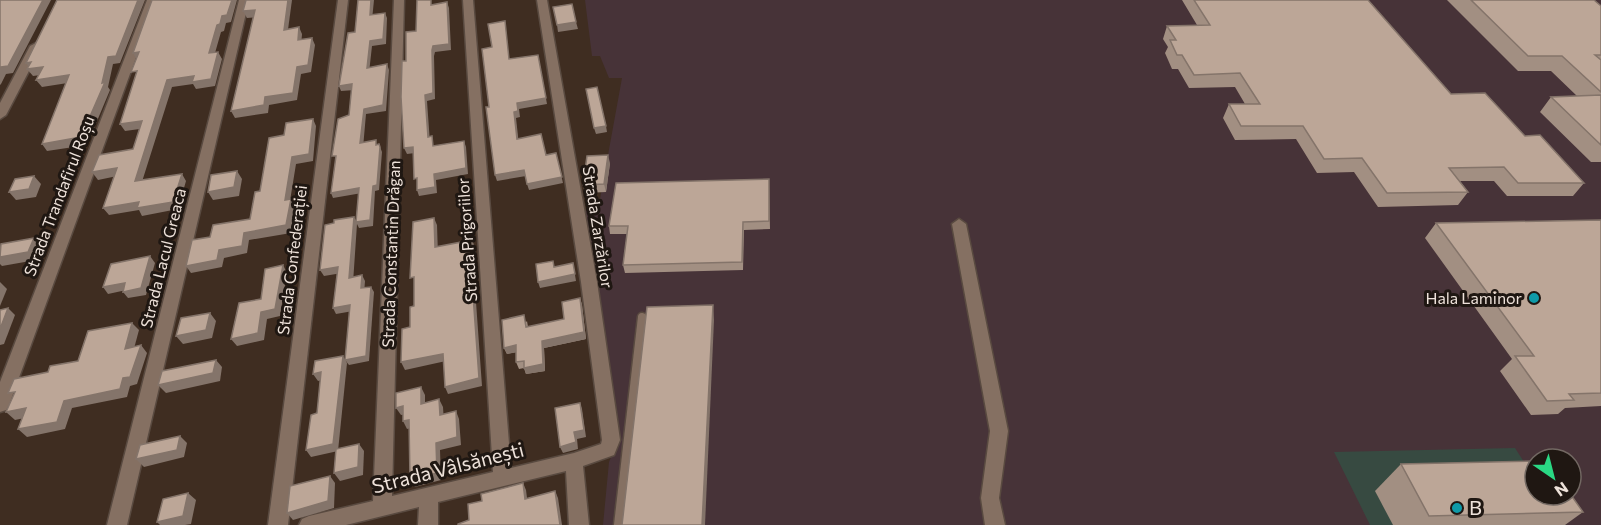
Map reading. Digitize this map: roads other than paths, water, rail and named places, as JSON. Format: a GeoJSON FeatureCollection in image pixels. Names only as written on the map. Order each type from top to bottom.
{"type":"FeatureCollection","features":[{"type":"Feature","properties":{"kind":"street","name":"Strada Trandafirul Roșu"},"geometry":{"type":"LineString","coordinates":[[0,405],[152,0]]}},
{"type":"Feature","properties":{"kind":"street","name":"Strada Lacul Greaca"},"geometry":{"type":"LineString","coordinates":[[117,525],[244,0]]}},
{"type":"Feature","properties":{"kind":"street","name":"Strada Confederației"},"geometry":{"type":"LineString","coordinates":[[278,525],[343,0]]}},
{"type":"Feature","properties":{"kind":"street","name":"Strada Constantin Drăgan"},"geometry":{"type":"LineString","coordinates":[[382,507],[399,0]]}},
{"type":"Feature","properties":{"kind":"street","name":"Strada Prigoriilor"},"geometry":{"type":"LineString","coordinates":[[468,0],[502,478]]}},
{"type":"Feature","properties":{"kind":"street","name":"Strada Zarzărilor"},"geometry":{"type":"LineString","coordinates":[[542,0],[589,282],[611,440],[603,451]]}},
{"type":"Feature","properties":{"kind":"street"},"geometry":{"type":"LineString","coordinates":[[0,115],[43,31]]}},
{"type":"Feature","properties":{"kind":"street"},"geometry":{"type":"LineString","coordinates":[[960,224],[999,431],[990,498],[995,525]]}},
{"type":"Feature","properties":{"kind":"street","name":"Strada Vâlsănești"},"geometry":{"type":"LineString","coordinates":[[309,525],[574,461],[603,451]]}},
{"type":"Feature","properties":{"kind":"street"},"geometry":{"type":"LineString","coordinates":[[574,461],[579,525]]}},
{"type":"Feature","properties":{"kind":"street"},"geometry":{"type":"LineString","coordinates":[[428,525],[429,496]]}},
{"type":"Feature","properties":{"kind":"lane"},"geometry":{"type":"LineString","coordinates":[[618,525],[642,317]]}},
{"type":"Feature","properties":{"kind":"lane"},"geometry":{"type":"LineString","coordinates":[[603,451],[626,454]]}},
{"type":"Feature","properties":{"kind":"place","name":"Hala Laminor"},"geometry":{"type":"Point","coordinates":[1534,298]}},
{"type":"Feature","properties":{"kind":"place","name":"B"},"geometry":{"type":"Point","coordinates":[1457,508]}}]}
